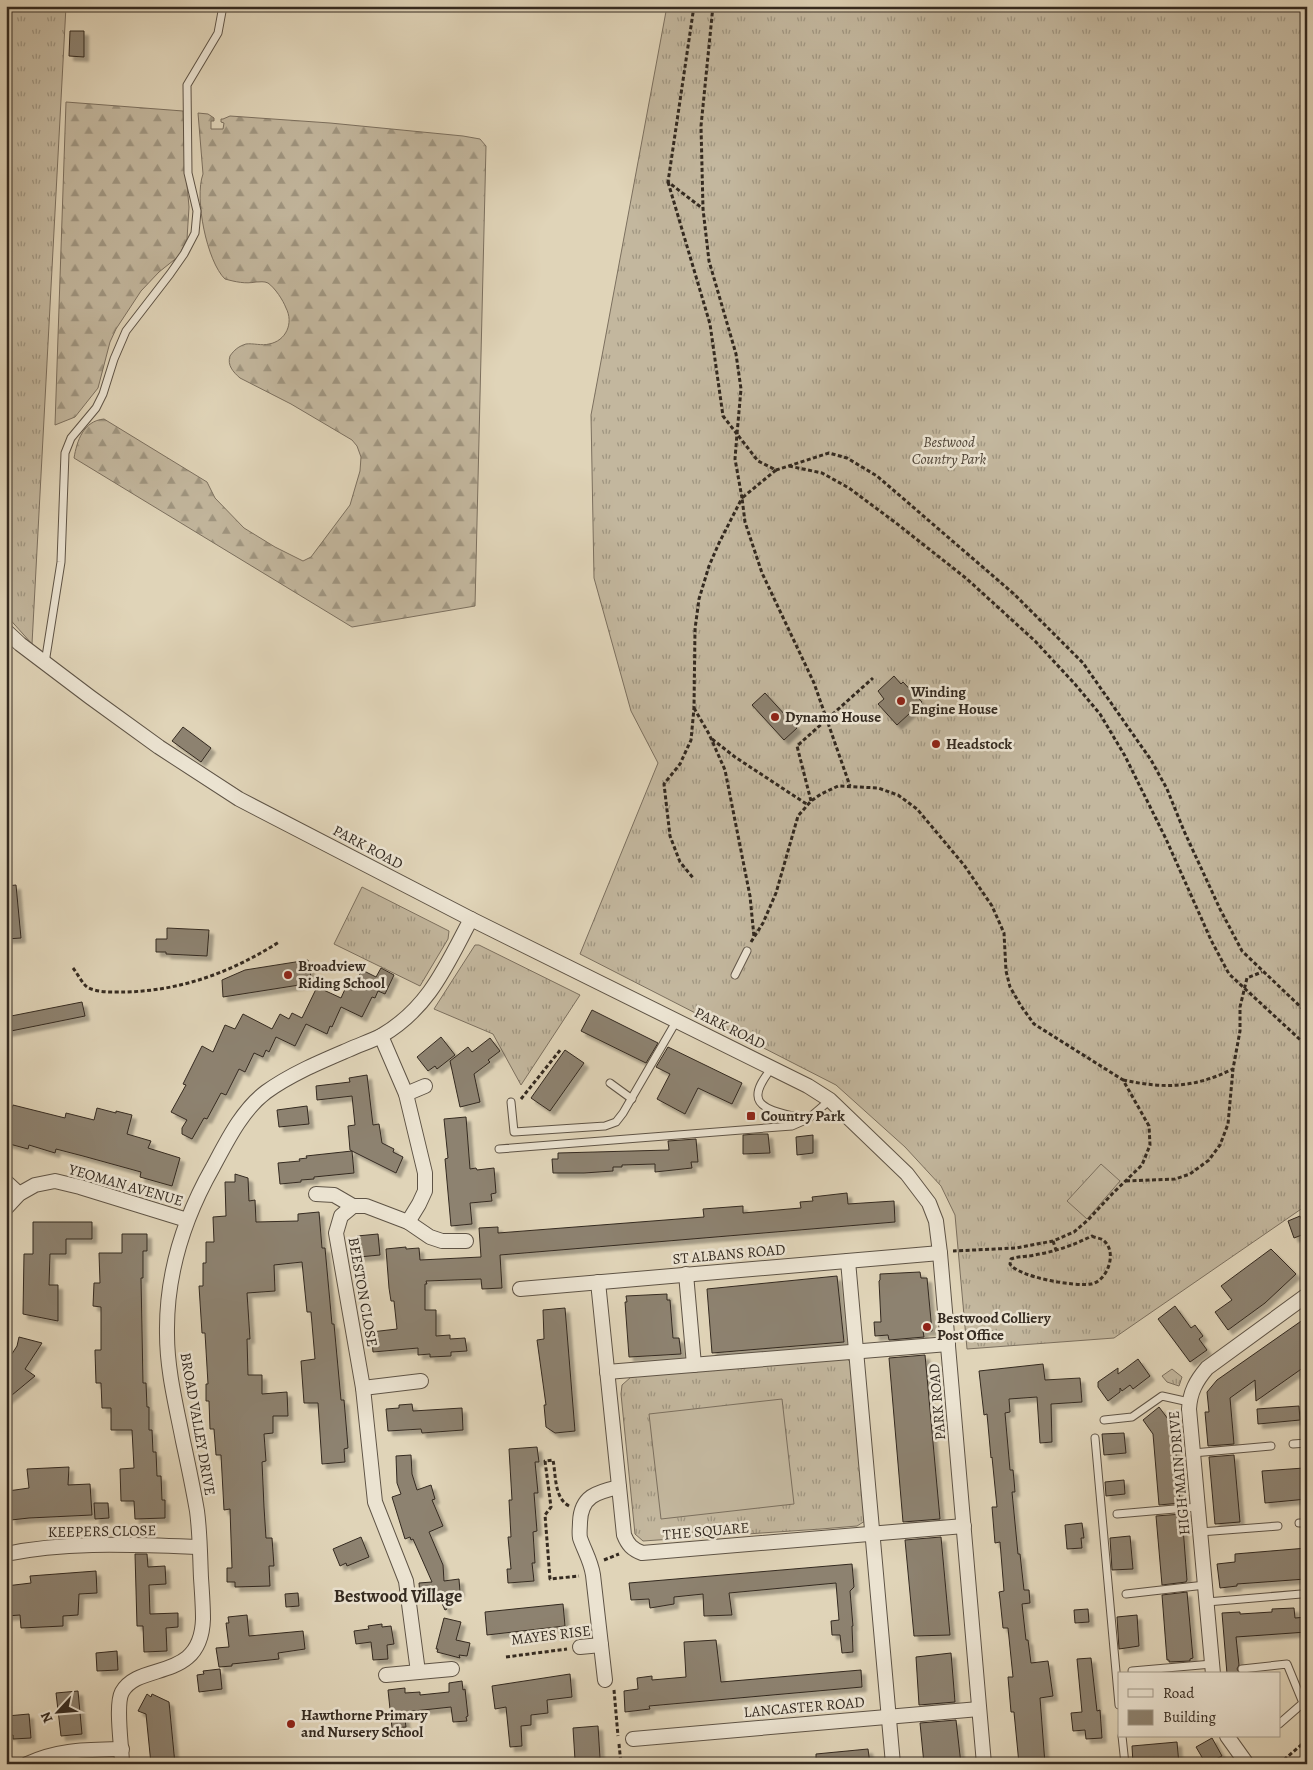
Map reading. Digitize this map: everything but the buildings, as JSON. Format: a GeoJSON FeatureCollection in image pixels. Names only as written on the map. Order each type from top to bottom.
{"type":"FeatureCollection","features":[{"type":"Feature","properties":{"kind":"street","name":"PARK ROAD"},"geometry":{"type":"LineString","coordinates":[[6,631],[20,644],[152,742],[239,799],[470,919],[808,1086],[830,1100],[908,1174],[929,1203],[936,1221],[984,1764]]}},
{"type":"Feature","properties":{"kind":"street","name":"BROAD VALLEY DRIVE"},"geometry":{"type":"LineString","coordinates":[[122,1764],[118,1702],[122,1692],[129,1684],[140,1678],[174,1667],[189,1656],[199,1641],[203,1621],[197,1513],[170,1370],[167,1335],[171,1281],[175,1259],[187,1220],[203,1184],[238,1123],[253,1104],[286,1079],[381,1036],[407,1017],[425,1000],[439,979],[470,919]]}},
{"type":"Feature","properties":{"kind":"street"},"geometry":{"type":"LineString","coordinates":[[381,1036],[406,1094],[425,1173],[425,1191],[408,1222]]}},
{"type":"Feature","properties":{"kind":"street"},"geometry":{"type":"LineString","coordinates":[[406,1094],[425,1086]]}},
{"type":"Feature","properties":{"kind":"street"},"geometry":{"type":"LineString","coordinates":[[6,1182],[19,1194]]}},
{"type":"Feature","properties":{"kind":"street","name":"YEOMAN AVENUE"},"geometry":{"type":"LineString","coordinates":[[6,1208],[19,1194],[35,1185],[55,1182],[80,1187],[187,1220]]}},
{"type":"Feature","properties":{"kind":"street"},"geometry":{"type":"LineString","coordinates":[[316,1194],[334,1195],[353,1206],[366,1206],[408,1222],[430,1237],[442,1241],[466,1241]]}},
{"type":"Feature","properties":{"kind":"street","name":"BEESTON CLOSE"},"geometry":{"type":"LineString","coordinates":[[353,1206],[341,1216],[336,1234],[363,1388],[377,1510],[406,1581],[418,1672]]}},
{"type":"Feature","properties":{"kind":"street","name":"ST ALBANS ROAD"},"geometry":{"type":"LineString","coordinates":[[520,1289],[940,1253]]}},
{"type":"Feature","properties":{"kind":"street"},"geometry":{"type":"LineString","coordinates":[[848,1261],[893,1764]]}},
{"type":"Feature","properties":{"kind":"street"},"geometry":{"type":"LineString","coordinates":[[686,1274],[694,1365]]}},
{"type":"Feature","properties":{"kind":"street","name":"THE SQUARE"},"geometry":{"type":"LineString","coordinates":[[598,1282],[624,1535],[627,1543],[633,1549],[642,1553],[964,1526]]}},
{"type":"Feature","properties":{"kind":"street","name":"HIGH MAIN DRIVE"},"geometry":{"type":"LineString","coordinates":[[1213,1669],[1193,1453],[1190,1394],[1197,1379],[1207,1368],[1307,1295]]}},
{"type":"Feature","properties":{"kind":"street"},"geometry":{"type":"LineString","coordinates":[[607,1372],[948,1344]]}},
{"type":"Feature","properties":{"kind":"street"},"geometry":{"type":"LineString","coordinates":[[363,1388],[421,1381]]}},
{"type":"Feature","properties":{"kind":"street"},"geometry":{"type":"LineString","coordinates":[[580,1513],[586,1500],[598,1492],[619,1487]]}},
{"type":"Feature","properties":{"kind":"street","name":"MAYES RISE"},"geometry":{"type":"LineString","coordinates":[[580,1513],[579,1536],[592,1565],[601,1645],[609,1683]]}},
{"type":"Feature","properties":{"kind":"street","name":"KEEPERS CLOSE"},"geometry":{"type":"LineString","coordinates":[[6,1554],[74,1545],[199,1547]]}},
{"type":"Feature","properties":{"kind":"street","name":"MAYES RISE"},"geometry":{"type":"LineString","coordinates":[[580,1647],[601,1645]]}},
{"type":"Feature","properties":{"kind":"street"},"geometry":{"type":"LineString","coordinates":[[386,1676],[452,1669]]}},
{"type":"Feature","properties":{"kind":"street","name":"LANCASTER ROAD"},"geometry":{"type":"LineString","coordinates":[[633,1739],[979,1708]]}},
{"type":"Feature","properties":{"kind":"street"},"geometry":{"type":"LineString","coordinates":[[1228,1738],[1247,1764]]}},
{"type":"Feature","properties":{"kind":"street"},"geometry":{"type":"LineString","coordinates":[[27,1764],[44,1756],[66,1751],[122,1748]]}},
{"type":"Feature","properties":{"kind":"lane"},"geometry":{"type":"LineString","coordinates":[[45,663],[61,562],[66,453],[71,438],[96,408],[103,394],[114,359],[126,331],[170,274],[184,254],[195,233],[197,211],[188,173],[187,86],[218,33],[223,6]]}},
{"type":"Feature","properties":{"kind":"lane"},"geometry":{"type":"LineString","coordinates":[[735,975],[747,950]]}},
{"type":"Feature","properties":{"kind":"lane"},"geometry":{"type":"LineString","coordinates":[[511,1102],[514,1132],[605,1126],[616,1122],[632,1099],[677,1020]]}},
{"type":"Feature","properties":{"kind":"lane"},"geometry":{"type":"LineString","coordinates":[[772,1067],[760,1086],[758,1095],[760,1103],[773,1110],[808,1119]]}},
{"type":"Feature","properties":{"kind":"lane"},"geometry":{"type":"LineString","coordinates":[[610,1083],[632,1099]]}},
{"type":"Feature","properties":{"kind":"lane"},"geometry":{"type":"LineString","coordinates":[[499,1149],[792,1126],[808,1119],[830,1100]]}},
{"type":"Feature","properties":{"kind":"lane"},"geometry":{"type":"LineString","coordinates":[[1104,1420],[1132,1417],[1162,1396],[1189,1402]]}},
{"type":"Feature","properties":{"kind":"lane"},"geometry":{"type":"LineString","coordinates":[[1094,1438],[1118,1694]]}},
{"type":"Feature","properties":{"kind":"lane"},"geometry":{"type":"LineString","coordinates":[[1293,1444],[1307,1443]]}},
{"type":"Feature","properties":{"kind":"lane"},"geometry":{"type":"LineString","coordinates":[[1193,1453],[1271,1446]]}},
{"type":"Feature","properties":{"kind":"lane"},"geometry":{"type":"LineString","coordinates":[[1117,1514],[1198,1507]]}},
{"type":"Feature","properties":{"kind":"lane"},"geometry":{"type":"LineString","coordinates":[[1200,1532],[1278,1526]]}},
{"type":"Feature","properties":{"kind":"lane"},"geometry":{"type":"LineString","coordinates":[[1126,1594],[1205,1585]]}},
{"type":"Feature","properties":{"kind":"lane"},"geometry":{"type":"LineString","coordinates":[[1207,1602],[1301,1594]]}},
{"type":"Feature","properties":{"kind":"lane"},"geometry":{"type":"LineString","coordinates":[[1242,1668],[1287,1664],[1303,1703],[1280,1723]]}},
{"type":"Feature","properties":{"kind":"lane"},"geometry":{"type":"LineString","coordinates":[[1132,1671],[1213,1669]]}},
{"type":"Feature","properties":{"kind":"lane"},"geometry":{"type":"LineString","coordinates":[[1122,1738],[1125,1764]]}},
{"type":"Feature","properties":{"kind":"path"},"geometry":{"type":"LineString","coordinates":[[694,6],[668,182],[710,324],[722,416],[758,461],[776,470]]}},
{"type":"Feature","properties":{"kind":"path"},"geometry":{"type":"LineString","coordinates":[[713,6],[701,126],[703,209],[708,260],[736,354],[742,389],[735,459],[745,522],[762,574],[814,683],[850,786]]}},
{"type":"Feature","properties":{"kind":"path"},"geometry":{"type":"LineString","coordinates":[[668,182],[703,209]]}},
{"type":"Feature","properties":{"kind":"path"},"geometry":{"type":"LineString","coordinates":[[694,879],[680,862],[670,836],[664,784],[680,764],[691,740],[694,708],[695,629],[699,599],[715,551],[742,498],[776,470],[829,453],[847,458],[877,476],[1014,594],[1083,663],[1151,760],[1167,789],[1216,900],[1242,951],[1307,1013]]}},
{"type":"Feature","properties":{"kind":"path"},"geometry":{"type":"LineString","coordinates":[[788,466],[822,473],[849,488],[896,523],[967,579],[1035,641],[1074,683],[1100,714],[1125,756],[1174,856],[1211,940],[1229,974],[1307,1046]]}},
{"type":"Feature","properties":{"kind":"path"},"geometry":{"type":"LineString","coordinates":[[811,801],[797,746],[873,678]]}},
{"type":"Feature","properties":{"kind":"path"},"geometry":{"type":"LineString","coordinates":[[694,708],[711,738],[725,770],[750,896],[754,938]]}},
{"type":"Feature","properties":{"kind":"path"},"geometry":{"type":"LineString","coordinates":[[711,738],[735,757],[808,805]]}},
{"type":"Feature","properties":{"kind":"path"},"geometry":{"type":"LineString","coordinates":[[747,950],[776,893],[798,816],[811,801],[838,786],[878,788],[898,795],[916,809],[964,865],[992,906],[1004,933],[1006,971],[1010,987],[1034,1024],[1123,1080],[1166,1087],[1215,1078],[1233,1069]]}},
{"type":"Feature","properties":{"kind":"path"},"geometry":{"type":"LineString","coordinates":[[73,968],[86,986],[106,992],[149,992],[189,984],[222,973],[261,954],[279,942]]}},
{"type":"Feature","properties":{"kind":"path"},"geometry":{"type":"LineString","coordinates":[[1126,1181],[1175,1180],[1190,1174],[1209,1160],[1220,1145],[1228,1124],[1233,1069],[1240,1031],[1240,1007],[1246,978],[1262,972]]}},
{"type":"Feature","properties":{"kind":"path"},"geometry":{"type":"LineString","coordinates":[[511,1102],[523,1098],[561,1049]]}},
{"type":"Feature","properties":{"kind":"path"},"geometry":{"type":"LineString","coordinates":[[940,1253],[958,1250],[1016,1248],[1053,1241],[1074,1232],[1088,1220],[1142,1165],[1150,1145],[1149,1126],[1123,1080]]}},
{"type":"Feature","properties":{"kind":"path"},"geometry":{"type":"LineString","coordinates":[[1092,1236],[1102,1240],[1108,1246],[1109,1266],[1100,1280],[1091,1284],[1065,1284],[1041,1279],[1012,1269],[1010,1264],[1011,1259],[1015,1257],[1056,1250],[1072,1246],[1092,1236]]}},
{"type":"Feature","properties":{"kind":"path"},"geometry":{"type":"LineString","coordinates":[[1053,1241],[1056,1250]]}},
{"type":"Feature","properties":{"kind":"path"},"geometry":{"type":"LineString","coordinates":[[575,1577],[550,1579],[545,1515],[551,1507],[545,1461],[553,1460],[558,1494],[562,1501],[580,1513]]}},
{"type":"Feature","properties":{"kind":"path"},"geometry":{"type":"LineString","coordinates":[[602,1561],[619,1555]]}},
{"type":"Feature","properties":{"kind":"path","name":"MAYES RISE"},"geometry":{"type":"LineString","coordinates":[[506,1657],[580,1647]]}},
{"type":"Feature","properties":{"kind":"path"},"geometry":{"type":"LineString","coordinates":[[609,1683],[621,1764]]}},
{"type":"Feature","properties":{"kind":"path"},"geometry":{"type":"LineString","coordinates":[[1280,1764],[1307,1740]]}},
{"type":"Feature","properties":{"kind":"green space"},"geometry":{"type":"Polygon","coordinates":[[[6,6],[66,6],[32,644],[6,615],[6,6]]]}},
{"type":"Feature","properties":{"kind":"green space","name":"Bestwood Country Park"},"geometry":{"type":"Polygon","coordinates":[[[667,6],[1307,6],[1307,1205],[1114,1338],[967,1349],[955,1215],[941,1186],[905,1147],[836,1085],[580,954],[658,763],[631,711],[594,578],[591,415],[667,6]]]}},
{"type":"Feature","properties":{"kind":"green space"},"geometry":{"type":"Polygon","coordinates":[[[66,102],[183,111],[189,207],[187,239],[179,256],[159,272],[141,291],[116,329],[110,342],[98,388],[75,417],[55,425],[66,102]]]}},
{"type":"Feature","properties":{"kind":"green space"},"geometry":{"type":"Polygon","coordinates":[[[198,113],[208,114],[214,118],[214,121],[211,121],[211,129],[223,129],[224,123],[221,122],[221,119],[230,116],[330,123],[463,136],[480,139],[486,146],[475,606],[352,627],[74,458],[82,433],[91,424],[104,419],[207,482],[215,498],[244,528],[303,561],[311,557],[350,505],[360,471],[361,457],[357,446],[352,440],[291,404],[240,378],[230,365],[230,356],[241,346],[246,344],[266,345],[280,339],[287,331],[289,320],[283,301],[268,283],[248,283],[225,279],[213,259],[201,213],[200,198],[203,174],[198,113]]]}},
{"type":"Feature","properties":{"kind":"green space"},"geometry":{"type":"Polygon","coordinates":[[[362,887],[449,931],[448,939],[420,986],[334,944],[362,887]]]}},
{"type":"Feature","properties":{"kind":"green space"},"geometry":{"type":"Polygon","coordinates":[[[475,945],[479,945],[580,995],[521,1085],[493,1034],[434,1009],[475,945]]]}},
{"type":"Feature","properties":{"kind":"green space"},"geometry":{"type":"Polygon","coordinates":[[[1101,1164],[1120,1181],[1087,1219],[1067,1201],[1101,1164]]]}},
{"type":"Feature","properties":{"kind":"green space"},"geometry":{"type":"Polygon","coordinates":[[[846,1358],[853,1364],[865,1521],[857,1526],[643,1541],[635,1534],[621,1394],[622,1385],[631,1377],[846,1358]]]}},
{"type":"Feature","properties":{"kind":"green space"},"geometry":{"type":"Polygon","coordinates":[[[1172,1369],[1182,1377],[1179,1386],[1167,1382],[1162,1376],[1172,1369]]]}},
{"type":"Feature","properties":{"kind":"green space"},"geometry":{"type":"Polygon","coordinates":[[[782,1399],[794,1504],[661,1519],[649,1414],[782,1399]]]}},
{"type":"Feature","properties":{"kind":"place","name":"Winding Engine House"},"geometry":{"type":"Point","coordinates":[901,701]}},
{"type":"Feature","properties":{"kind":"place","name":"Dynamo House"},"geometry":{"type":"Point","coordinates":[775,717]}},
{"type":"Feature","properties":{"kind":"place","name":"Headstock"},"geometry":{"type":"Point","coordinates":[936,744]}},
{"type":"Feature","properties":{"kind":"place","name":"Broadview Riding School"},"geometry":{"type":"Point","coordinates":[288,975]}},
{"type":"Feature","properties":{"kind":"place","name":"Country Park"},"geometry":{"type":"Point","coordinates":[751,1116]}},
{"type":"Feature","properties":{"kind":"place","name":"Bestwood Colliery Post Office"},"geometry":{"type":"Point","coordinates":[927,1327]}},
{"type":"Feature","properties":{"kind":"place","name":"Hawthorne Primary and Nursery School"},"geometry":{"type":"Point","coordinates":[291,1724]}},
{"type":"Feature","properties":{"kind":"district","name":"Bestwood Village"},"geometry":{"type":"Point","coordinates":[398,1596]}}]}
